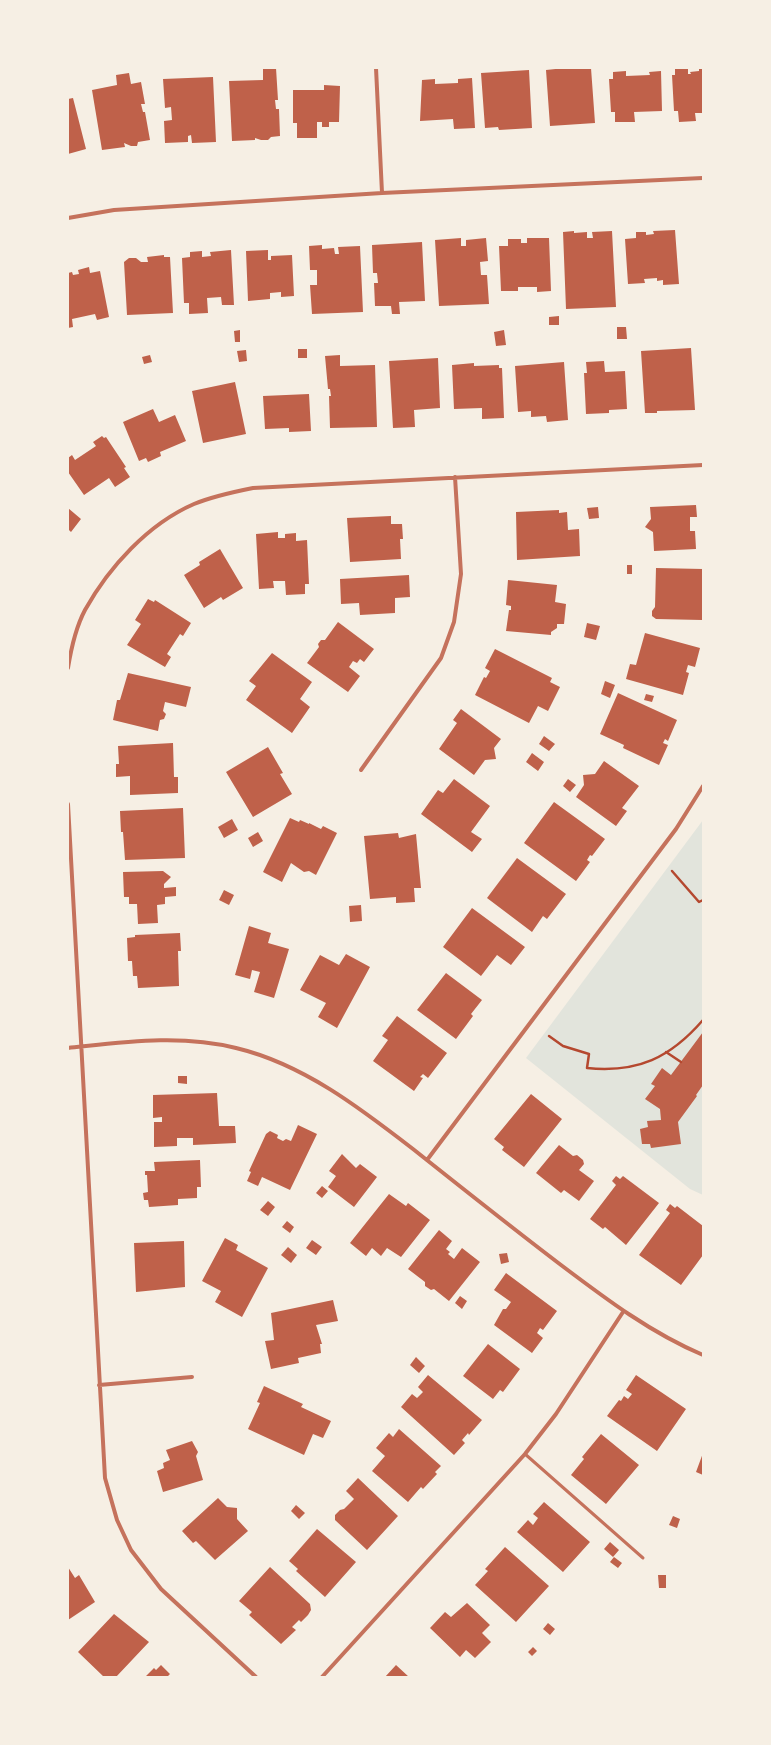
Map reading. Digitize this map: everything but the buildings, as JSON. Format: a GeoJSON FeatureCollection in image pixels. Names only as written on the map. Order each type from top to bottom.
{"type":"FeatureCollection","features":[{"type":"Feature","properties":{"kind":"street"},"geometry":{"type":"LineString","coordinates":[[376,68],[382,193]]}},
{"type":"Feature","properties":{"kind":"street"},"geometry":{"type":"LineString","coordinates":[[68,218],[114,210],[382,193],[703,178]]}},
{"type":"Feature","properties":{"kind":"street"},"geometry":{"type":"LineString","coordinates":[[68,668],[71,650],[84,611],[111,570],[138,542],[164,522],[193,505],[223,494],[253,488],[703,465]]}},
{"type":"Feature","properties":{"kind":"street"},"geometry":{"type":"LineString","coordinates":[[360,770],[441,658],[454,622],[461,574],[455,477]]}},
{"type":"Feature","properties":{"kind":"street"},"geometry":{"type":"LineString","coordinates":[[427,1160],[676,830],[703,786]]}},
{"type":"Feature","properties":{"kind":"street"},"geometry":{"type":"LineString","coordinates":[[68,804],[105,1478],[117,1520],[131,1550],[161,1589],[256,1677]]}},
{"type":"Feature","properties":{"kind":"street"},"geometry":{"type":"LineString","coordinates":[[68,1048],[172,1039],[206,1042],[237,1048],[271,1060],[312,1079],[360,1108],[623,1312],[684,1347],[703,1355]]}},
{"type":"Feature","properties":{"kind":"street"},"geometry":{"type":"LineString","coordinates":[[322,1677],[525,1454],[556,1414],[623,1312]]}},
{"type":"Feature","properties":{"kind":"street"},"geometry":{"type":"LineString","coordinates":[[99,1385],[192,1377]]}},
{"type":"Feature","properties":{"kind":"lane"},"geometry":{"type":"LineString","coordinates":[[525,1454],[642,1558]]}},
{"type":"Feature","properties":{"kind":"path"},"geometry":{"type":"LineString","coordinates":[[672,871],[699,902],[703,900]]}},
{"type":"Feature","properties":{"kind":"path"},"geometry":{"type":"LineString","coordinates":[[549,1036],[563,1046],[589,1054],[587,1068],[606,1070],[632,1068],[651,1061],[666,1052],[689,1036],[703,1020]]}},
{"type":"Feature","properties":{"kind":"path"},"geometry":{"type":"LineString","coordinates":[[666,1052],[680,1062]]}},
{"type":"Feature","properties":{"kind":"shaded area"},"geometry":{"type":"Polygon","coordinates":[[[703,820],[703,1195],[690,1189],[526,1058],[703,820]]]}}]}
